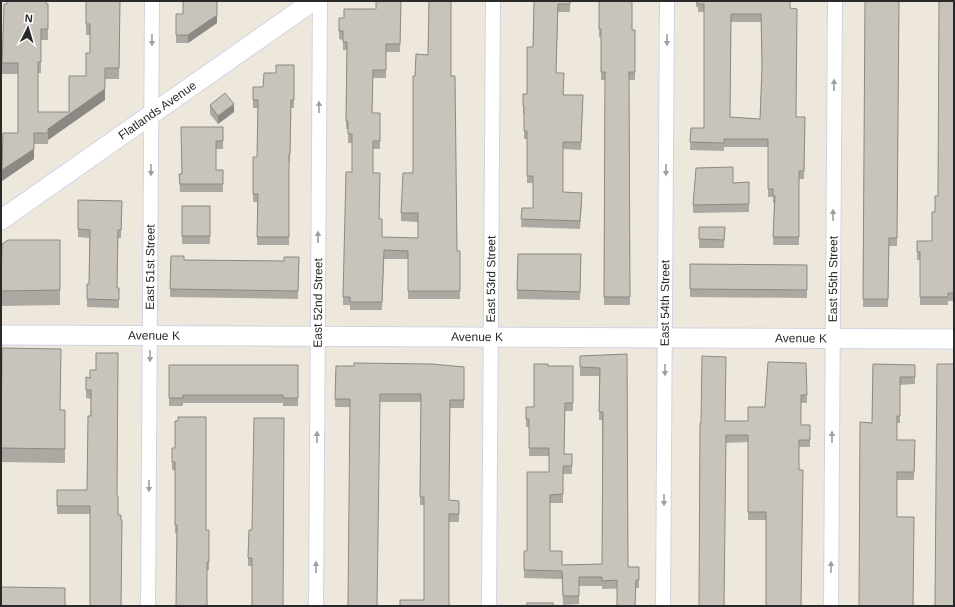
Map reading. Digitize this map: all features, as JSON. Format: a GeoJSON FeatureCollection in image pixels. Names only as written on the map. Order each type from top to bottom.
{"type":"FeatureCollection","features":[{"type":"Feature","properties":{"kind":"street","name":"East 51st Street"},"geometry":{"type":"LineString","coordinates":[[148,606],[152,1]]}},
{"type":"Feature","properties":{"kind":"street","name":"Flatlands Avenue"},"geometry":{"type":"LineString","coordinates":[[1,220],[313,1]]}},
{"type":"Feature","properties":{"kind":"street","name":"East 52nd Street"},"geometry":{"type":"LineString","coordinates":[[316,606],[320,1]]}},
{"type":"Feature","properties":{"kind":"street","name":"East 53rd Street"},"geometry":{"type":"LineString","coordinates":[[489,606],[493,1]]}},
{"type":"Feature","properties":{"kind":"street","name":"East 54th Street"},"geometry":{"type":"LineString","coordinates":[[663,606],[667,1]]}},
{"type":"Feature","properties":{"kind":"street","name":"East 55th Street"},"geometry":{"type":"LineString","coordinates":[[831,606],[834,1]]}},
{"type":"Feature","properties":{"kind":"street","name":"Avenue K"},"geometry":{"type":"LineString","coordinates":[[1,334],[954,339]]}},
{"type":"Feature","properties":{"kind":"building"},"geometry":{"type":"Polygon","coordinates":[[[7,1],[46,1],[46,4],[48,4],[48,29],[41,29],[41,62],[38,62],[38,112],[69,112],[69,76],[86,76],[86,53],[90,53],[90,24],[86,24],[86,1],[120,1],[119,68],[105,68],[105,89],[48,129],[48,133],[34,133],[34,149],[2,170],[3,133],[18,133],[18,63],[2,63],[4,4],[7,4],[7,1]]]}},
{"type":"Feature","properties":{"kind":"building"},"geometry":{"type":"Polygon","coordinates":[[[183,1],[217,1],[217,15],[188,35],[176,35],[176,14],[183,14],[183,1]]]}},
{"type":"Feature","properties":{"kind":"building"},"geometry":{"type":"Polygon","coordinates":[[[376,1],[401,1],[400,44],[386,44],[386,70],[373,70],[372,113],[380,113],[380,141],[373,141],[373,173],[380,173],[379,219],[382,219],[382,237],[418,238],[418,213],[401,213],[403,173],[413,173],[413,76],[415,76],[416,54],[428,55],[429,1],[451,1],[451,76],[455,76],[457,251],[460,251],[460,291],[408,291],[408,251],[384,250],[382,302],[350,302],[350,297],[343,297],[346,172],[352,172],[352,134],[348,134],[348,121],[346,121],[347,42],[343,42],[343,31],[339,31],[339,18],[344,18],[344,9],[376,9],[376,1]]]}},
{"type":"Feature","properties":{"kind":"building"},"geometry":{"type":"Polygon","coordinates":[[[534,1],[570,1],[570,4],[558,4],[556,73],[564,73],[563,95],[583,95],[581,142],[563,142],[563,192],[582,193],[580,221],[521,219],[522,208],[533,208],[533,176],[527,176],[527,131],[524,131],[523,94],[527,94],[527,47],[533,47],[534,1]]]}},
{"type":"Feature","properties":{"kind":"building"},"geometry":{"type":"Polygon","coordinates":[[[599,1],[632,1],[632,30],[635,30],[635,72],[629,72],[630,297],[604,297],[605,72],[601,72],[601,29],[599,29],[599,1]]]}},
{"type":"Feature","properties":{"kind":"building"},"geometry":{"type":"Polygon","coordinates":[[[698,1],[790,1],[790,8],[797,9],[796,117],[805,117],[804,171],[799,171],[799,237],[773,237],[775,196],[773,195],[773,189],[768,189],[768,139],[724,139],[724,143],[690,142],[691,128],[704,128],[704,4],[698,4],[698,1]],[[731,14],[730,117],[760,119],[762,66],[761,14],[731,14]]]}},
{"type":"Feature","properties":{"kind":"building"},"geometry":{"type":"Polygon","coordinates":[[[865,1],[899,1],[897,238],[889,238],[888,299],[863,299],[865,1]]]}},
{"type":"Feature","properties":{"kind":"building"},"geometry":{"type":"Polygon","coordinates":[[[939,1],[954,1],[954,293],[948,293],[948,297],[920,297],[920,252],[917,252],[917,241],[932,241],[932,212],[935,212],[935,196],[938,196],[939,1]]]}},
{"type":"Feature","properties":{"kind":"building"},"geometry":{"type":"Polygon","coordinates":[[[276,65],[294,65],[294,100],[291,100],[289,154],[289,237],[257,237],[258,194],[253,194],[253,157],[257,157],[258,100],[253,100],[253,87],[263,87],[264,73],[276,73],[276,65]]]}},
{"type":"Feature","properties":{"kind":"building"},"geometry":{"type":"Polygon","coordinates":[[[225,93],[234,104],[218,116],[210,105],[225,93]]]}},
{"type":"Feature","properties":{"kind":"building"},"geometry":{"type":"Polygon","coordinates":[[[181,127],[223,127],[223,141],[216,141],[216,170],[223,170],[223,184],[180,184],[179,174],[182,174],[181,127]]]}},
{"type":"Feature","properties":{"kind":"building"},"geometry":{"type":"Polygon","coordinates":[[[733,167],[733,183],[749,182],[749,204],[693,205],[696,168],[733,167]]]}},
{"type":"Feature","properties":{"kind":"building"},"geometry":{"type":"Polygon","coordinates":[[[78,200],[122,201],[121,230],[118,230],[117,288],[119,288],[119,300],[87,299],[87,284],[89,284],[90,230],[78,229],[78,200]]]}},
{"type":"Feature","properties":{"kind":"building"},"geometry":{"type":"Polygon","coordinates":[[[182,206],[210,206],[210,236],[182,236],[182,206]]]}},
{"type":"Feature","properties":{"kind":"building"},"geometry":{"type":"Polygon","coordinates":[[[699,227],[725,227],[724,240],[699,239],[699,227]]]}},
{"type":"Feature","properties":{"kind":"building"},"geometry":{"type":"Polygon","coordinates":[[[8,240],[60,240],[60,290],[1,291],[2,244],[8,240]]]}},
{"type":"Feature","properties":{"kind":"building"},"geometry":{"type":"Polygon","coordinates":[[[518,254],[581,254],[580,292],[517,290],[518,254]]]}},
{"type":"Feature","properties":{"kind":"building"},"geometry":{"type":"Polygon","coordinates":[[[171,256],[184,256],[184,260],[284,261],[284,257],[299,257],[298,291],[170,289],[171,256]]]}},
{"type":"Feature","properties":{"kind":"building"},"geometry":{"type":"Polygon","coordinates":[[[690,264],[807,265],[807,290],[690,289],[690,264]]]}},
{"type":"Feature","properties":{"kind":"building"},"geometry":{"type":"Polygon","coordinates":[[[2,348],[61,349],[60,410],[65,410],[65,449],[1,448],[2,348]]]}},
{"type":"Feature","properties":{"kind":"building"},"geometry":{"type":"Polygon","coordinates":[[[96,353],[118,353],[117,496],[118,515],[121,515],[122,520],[121,606],[90,606],[90,506],[57,506],[57,490],[87,490],[88,416],[91,416],[91,390],[86,390],[86,377],[90,378],[90,370],[96,370],[96,353]]]}},
{"type":"Feature","properties":{"kind":"building"},"geometry":{"type":"Polygon","coordinates":[[[627,354],[628,567],[639,567],[639,580],[636,580],[635,606],[617,606],[617,580],[602,581],[602,577],[579,577],[579,596],[563,596],[562,571],[524,570],[524,551],[527,551],[527,472],[549,472],[549,448],[529,448],[529,419],[526,419],[526,407],[534,407],[534,364],[548,364],[548,366],[573,366],[573,403],[565,403],[564,454],[572,454],[572,466],[563,466],[563,494],[550,495],[550,551],[562,551],[562,565],[602,564],[603,412],[599,412],[600,368],[580,367],[580,356],[627,354]]]}},
{"type":"Feature","properties":{"kind":"building"},"geometry":{"type":"Polygon","coordinates":[[[702,356],[726,357],[725,421],[748,421],[748,407],[765,407],[768,362],[806,363],[807,395],[801,395],[801,425],[810,425],[810,440],[799,440],[799,470],[803,470],[801,606],[766,606],[766,512],[748,512],[748,435],[726,435],[724,606],[699,606],[702,356]]]}},
{"type":"Feature","properties":{"kind":"building"},"geometry":{"type":"Polygon","coordinates":[[[354,363],[432,364],[464,367],[464,400],[450,400],[449,500],[459,501],[459,514],[449,514],[449,606],[400,606],[400,600],[424,600],[424,497],[420,497],[421,394],[380,394],[377,606],[348,606],[350,399],[335,399],[336,366],[354,366],[354,363]]]}},
{"type":"Feature","properties":{"kind":"building"},"geometry":{"type":"Polygon","coordinates":[[[873,364],[915,365],[915,377],[900,377],[900,416],[897,416],[897,440],[915,440],[914,472],[897,472],[897,517],[914,517],[913,606],[859,606],[860,422],[872,423],[873,364]]]}},
{"type":"Feature","properties":{"kind":"building"},"geometry":{"type":"Polygon","coordinates":[[[937,364],[954,364],[954,606],[935,606],[937,364]]]}},
{"type":"Feature","properties":{"kind":"building"},"geometry":{"type":"Polygon","coordinates":[[[169,365],[298,365],[298,398],[283,398],[283,395],[183,395],[183,398],[169,398],[169,365]]]}},
{"type":"Feature","properties":{"kind":"building"},"geometry":{"type":"Polygon","coordinates":[[[178,417],[206,417],[206,530],[209,530],[207,606],[176,606],[177,525],[175,525],[175,462],[172,462],[172,448],[175,448],[175,421],[178,421],[178,417]]]}},
{"type":"Feature","properties":{"kind":"building"},"geometry":{"type":"Polygon","coordinates":[[[254,418],[284,418],[283,606],[252,606],[252,558],[248,558],[249,530],[252,530],[254,418]]]}},
{"type":"Feature","properties":{"kind":"building"},"geometry":{"type":"Polygon","coordinates":[[[1,587],[65,588],[65,606],[1,606],[1,587]]]}},
{"type":"Feature","properties":{"kind":"building"},"geometry":{"type":"Polygon","coordinates":[[[527,603],[553,603],[553,606],[527,606],[527,603]]]}}]}
